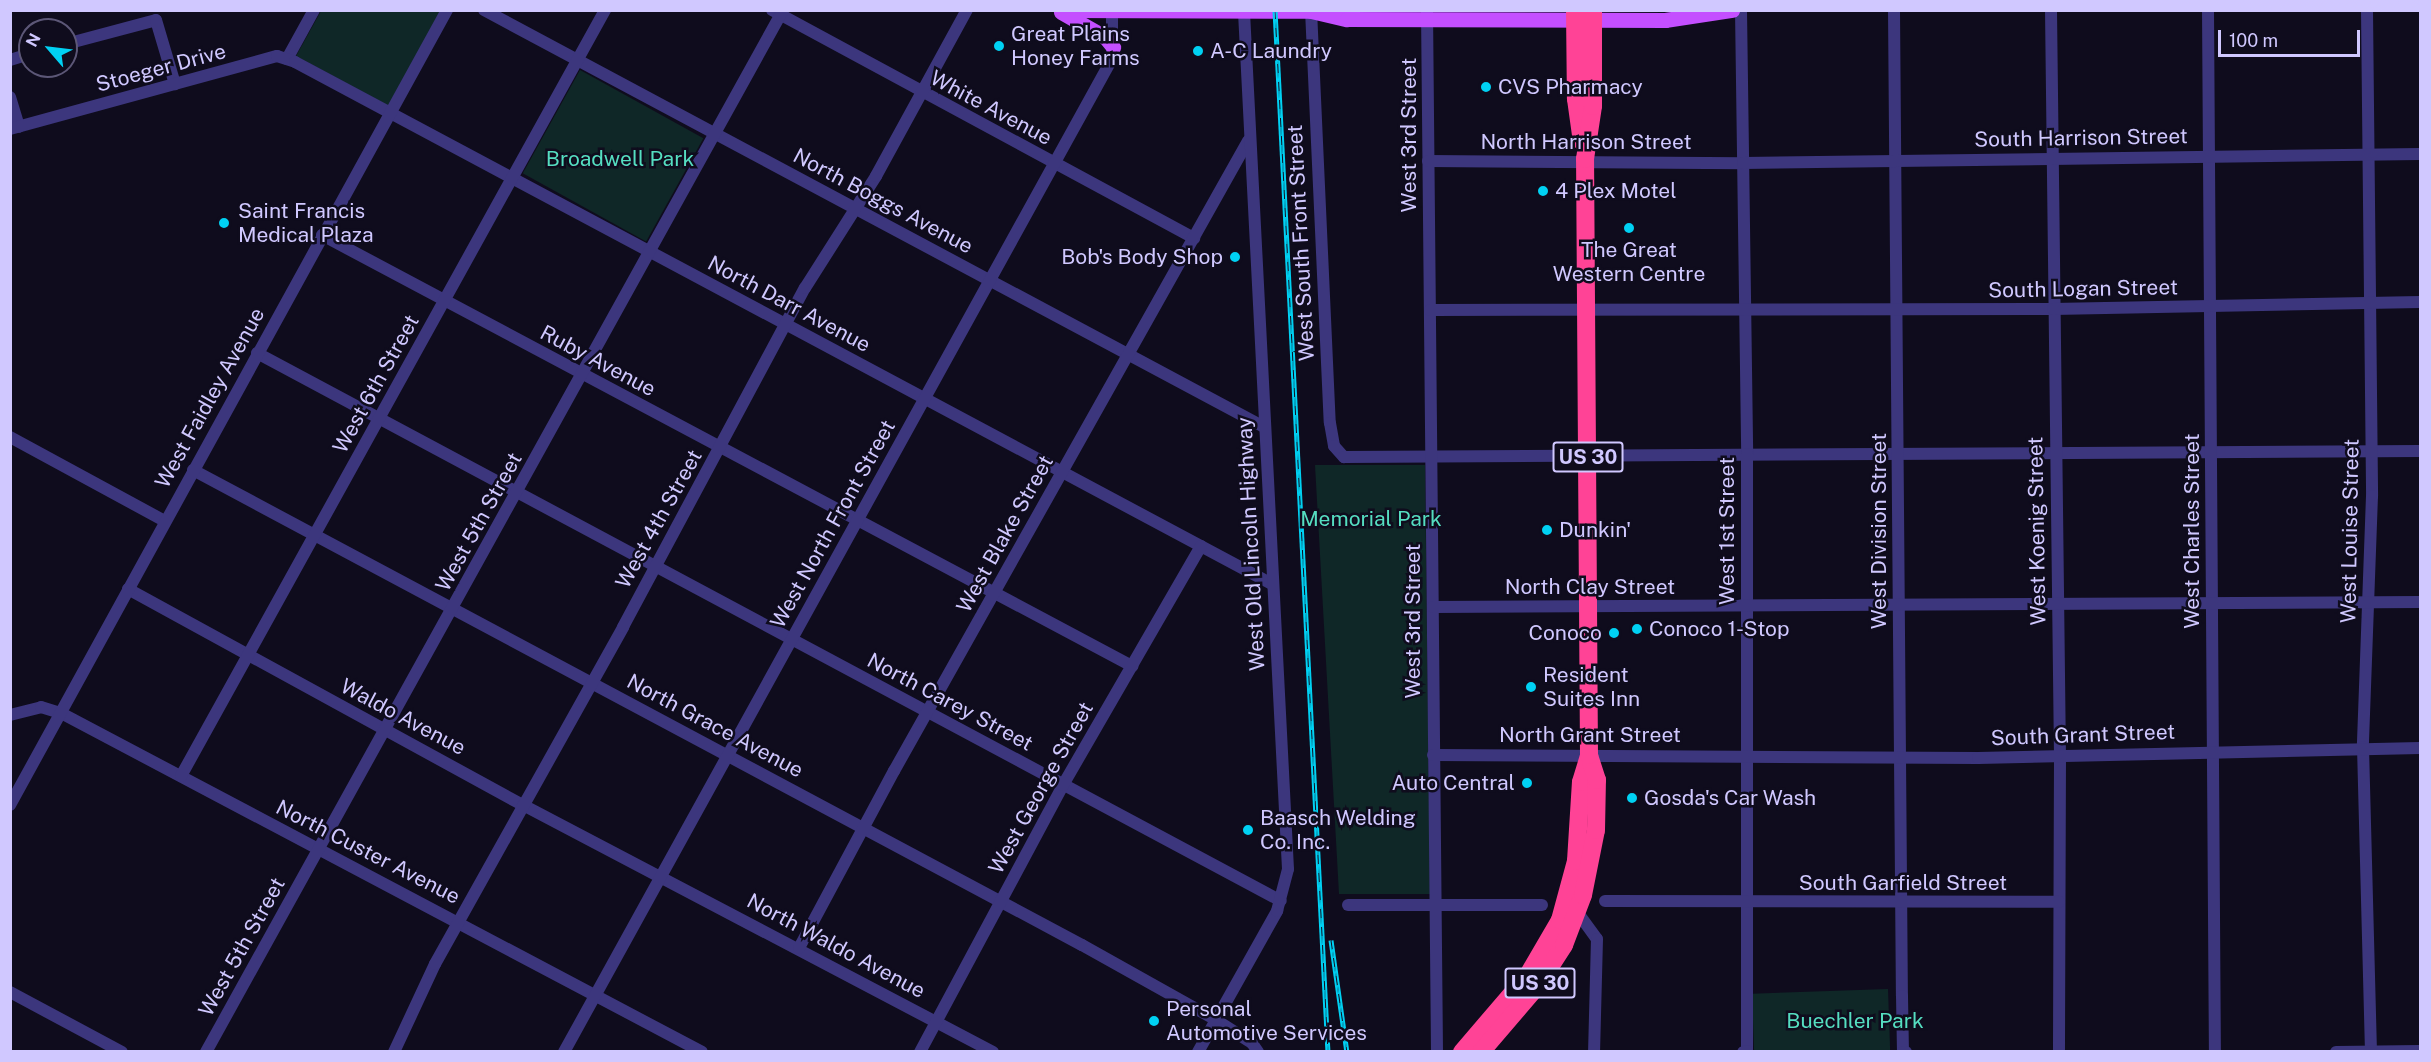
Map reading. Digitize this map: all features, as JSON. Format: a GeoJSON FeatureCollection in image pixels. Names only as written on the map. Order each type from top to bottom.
{"type":"FeatureCollection","features":[{"type":"Feature","properties":{"kind":"highway","name":"US 30"},"geometry":{"type":"LineString","coordinates":[[1484,1048],[1549,970],[1571,909],[1581,782],[1589,755],[1586,159],[1593,106],[1584,15]]}},
{"type":"Feature","properties":{"kind":"highway","name":"US 30"},"geometry":{"type":"LineString","coordinates":[[1462,1052],[1537,963],[1571,909]]}},
{"type":"Feature","properties":{"kind":"main road"},"geometry":{"type":"LineString","coordinates":[[1058,10],[1105,37],[1113,47]]}},
{"type":"Feature","properties":{"kind":"main road"},"geometry":{"type":"LineString","coordinates":[[1064,10],[1311,11],[1336,18],[1427,15],[1584,15],[1665,20],[1732,10]]}},
{"type":"Feature","properties":{"kind":"street"},"geometry":{"type":"LineString","coordinates":[[287,59],[314,10]]}},
{"type":"Feature","properties":{"kind":"street","name":"West Faidley Avenue"},"geometry":{"type":"LineString","coordinates":[[10,805],[447,10]]}},
{"type":"Feature","properties":{"kind":"street","name":"North Boggs Avenue"},"geometry":{"type":"LineString","coordinates":[[484,10],[1264,427]]}},
{"type":"Feature","properties":{"kind":"street","name":"West 6th Street"},"geometry":{"type":"LineString","coordinates":[[181,776],[605,10]]}},
{"type":"Feature","properties":{"kind":"street","name":"West 4th Street"},"geometry":{"type":"LineString","coordinates":[[394,1052],[459,921],[656,566],[786,324],[856,208],[967,10]]}},
{"type":"Feature","properties":{"kind":"street","name":"West 1st Street"},"geometry":{"type":"LineString","coordinates":[[1741,10],[1747,454],[1745,1052]]}},
{"type":"Feature","properties":{"kind":"street","name":"West Division Street"},"geometry":{"type":"LineString","coordinates":[[1894,10],[1904,1052]]}},
{"type":"Feature","properties":{"kind":"street","name":"West Koenig Street"},"geometry":{"type":"LineString","coordinates":[[2051,10],[2060,757],[2059,1052]]}},
{"type":"Feature","properties":{"kind":"street","name":"West Charles Street"},"geometry":{"type":"LineString","coordinates":[[2208,10],[2215,1052]]}},
{"type":"Feature","properties":{"kind":"street","name":"West Louise Street"},"geometry":{"type":"LineString","coordinates":[[2367,10],[2371,155],[2372,450],[2363,747],[2371,1051]]}},
{"type":"Feature","properties":{"kind":"street","name":"West North Front Street"},"geometry":{"type":"LineString","coordinates":[[564,1052],[1112,58],[1112,11]]}},
{"type":"Feature","properties":{"kind":"street","name":"West Old Lincoln Highway"},"geometry":{"type":"LineString","coordinates":[[1198,1052],[1281,901],[1288,868],[1248,140],[1244,11]]}},
{"type":"Feature","properties":{"kind":"street","name":"West South Front Street"},"geometry":{"type":"LineString","coordinates":[[1311,11],[1330,423],[1334,446],[1344,457],[1431,458]]}},
{"type":"Feature","properties":{"kind":"street","name":"White Avenue"},"geometry":{"type":"LineString","coordinates":[[778,12],[922,93],[1194,238]]}},
{"type":"Feature","properties":{"kind":"street","name":"West 5th Street"},"geometry":{"type":"LineString","coordinates":[[206,1052],[582,375],[715,133],[778,12]]}},
{"type":"Feature","properties":{"kind":"street","name":"West 3rd Street"},"geometry":{"type":"LineString","coordinates":[[1427,15],[1433,607],[1433,905],[1437,1052]]}},
{"type":"Feature","properties":{"kind":"street"},"geometry":{"type":"LineString","coordinates":[[78,41],[156,20],[175,84]]}},
{"type":"Feature","properties":{"kind":"street","name":"Stoeger Drive"},"geometry":{"type":"LineString","coordinates":[[15,128],[277,56],[287,59]]}},
{"type":"Feature","properties":{"kind":"street","name":"North Darr Avenue"},"geometry":{"type":"LineString","coordinates":[[287,59],[391,111],[924,400],[1272,584]]}},
{"type":"Feature","properties":{"kind":"street"},"geometry":{"type":"LineString","coordinates":[[10,97],[15,128]]}},
{"type":"Feature","properties":{"kind":"street","name":"West Blake Street"},"geometry":{"type":"LineString","coordinates":[[800,948],[927,712],[1248,140]]}},
{"type":"Feature","properties":{"kind":"street","name":"South Harrison Street"},"geometry":{"type":"LineString","coordinates":[[1743,163],[2209,155],[2421,154]]}},
{"type":"Feature","properties":{"kind":"street","name":"North Harrison Street"},"geometry":{"type":"LineString","coordinates":[[1428,161],[1586,159],[1743,163]]}},
{"type":"Feature","properties":{"kind":"street","name":"Ruby Avenue"},"geometry":{"type":"LineString","coordinates":[[322,236],[1132,666]]}},
{"type":"Feature","properties":{"kind":"street","name":"South Logan Street"},"geometry":{"type":"LineString","coordinates":[[1430,310],[2053,309],[2421,302]]}},
{"type":"Feature","properties":{"kind":"street","name":"North Carey Street"},"geometry":{"type":"LineString","coordinates":[[257,353],[1281,901]]}},
{"type":"Feature","properties":{"kind":"street"},"geometry":{"type":"LineString","coordinates":[[10,437],[165,520]]}},
{"type":"Feature","properties":{"kind":"street"},"geometry":{"type":"LineString","coordinates":[[1431,458],[1747,454],[1898,457],[2055,453],[2421,451]]}},
{"type":"Feature","properties":{"kind":"street","name":"North Grace Avenue"},"geometry":{"type":"LineString","coordinates":[[193,470],[1001,901],[1216,1020],[1252,1043],[1258,1052]]}},
{"type":"Feature","properties":{"kind":"street","name":"West George Street"},"geometry":{"type":"LineString","coordinates":[[920,1052],[1063,785],[1201,546]]}},
{"type":"Feature","properties":{"kind":"street","name":"Waldo Avenue"},"geometry":{"type":"LineString","coordinates":[[128,588],[248,656],[523,805],[661,876]]}},
{"type":"Feature","properties":{"kind":"street","name":"North Clay Street"},"geometry":{"type":"LineString","coordinates":[[1433,607],[2421,602]]}},
{"type":"Feature","properties":{"kind":"street","name":"North Custer Avenue"},"geometry":{"type":"LineString","coordinates":[[10,715],[41,707],[60,713],[459,921],[702,1052]]}},
{"type":"Feature","properties":{"kind":"street","name":"South Grant Street"},"geometry":{"type":"LineString","coordinates":[[1746,755],[1900,759],[2060,757],[2363,747],[2421,748]]}},
{"type":"Feature","properties":{"kind":"street","name":"North Grant Street"},"geometry":{"type":"LineString","coordinates":[[1433,755],[1746,755]]}},
{"type":"Feature","properties":{"kind":"street","name":"North Waldo Avenue"},"geometry":{"type":"LineString","coordinates":[[661,876],[993,1052]]}},
{"type":"Feature","properties":{"kind":"street","name":"South Garfield Street"},"geometry":{"type":"LineString","coordinates":[[1605,901],[2059,902]]}},
{"type":"Feature","properties":{"kind":"street"},"geometry":{"type":"LineString","coordinates":[[1348,905],[1542,905]]}},
{"type":"Feature","properties":{"kind":"street"},"geometry":{"type":"LineString","coordinates":[[1571,909],[1597,939],[1594,1052]]}},
{"type":"Feature","properties":{"kind":"street"},"geometry":{"type":"LineString","coordinates":[[10,992],[122,1052]]}},
{"type":"Feature","properties":{"kind":"street"},"geometry":{"type":"LineString","coordinates":[[2337,1052],[2421,1051]]}},
{"type":"Feature","properties":{"kind":"green space"},"geometry":{"type":"Polygon","coordinates":[[[321,11],[442,11],[391,107],[296,56],[321,11]]]}},
{"type":"Feature","properties":{"kind":"green space","name":"Broadwell Park"},"geometry":{"type":"Polygon","coordinates":[[[580,70],[703,138],[646,242],[523,173],[580,70]]]}},
{"type":"Feature","properties":{"kind":"green space","name":"Memorial Park"},"geometry":{"type":"Polygon","coordinates":[[[1315,465],[1425,465],[1430,894],[1339,894],[1315,465]]]}},
{"type":"Feature","properties":{"kind":"green space","name":"Buechler Park"},"geometry":{"type":"Polygon","coordinates":[[[1888,989],[1890,1051],[1754,1052],[1752,994],[1888,989]]]}},
{"type":"Feature","properties":{"kind":"railway"},"geometry":{"type":"LineString","coordinates":[[1275,10],[1328,1052]]}},
{"type":"Feature","properties":{"kind":"railway"},"geometry":{"type":"LineString","coordinates":[[1331,940],[1347,1052]]}},
{"type":"Feature","properties":{"kind":"place","name":"Great Plains Honey Farms"},"geometry":{"type":"Point","coordinates":[999,46]}},
{"type":"Feature","properties":{"kind":"place","name":"A-C Laundry"},"geometry":{"type":"Point","coordinates":[1198,51]}},
{"type":"Feature","properties":{"kind":"place","name":"CVS Pharmacy"},"geometry":{"type":"Point","coordinates":[1486,87]}},
{"type":"Feature","properties":{"kind":"place","name":"4 Plex Motel"},"geometry":{"type":"Point","coordinates":[1543,191]}},
{"type":"Feature","properties":{"kind":"place","name":"Saint Francis Medical Plaza"},"geometry":{"type":"Point","coordinates":[224,223]}},
{"type":"Feature","properties":{"kind":"place","name":"The Great Western Centre"},"geometry":{"type":"Point","coordinates":[1629,228]}},
{"type":"Feature","properties":{"kind":"place","name":"Bob's Body Shop"},"geometry":{"type":"Point","coordinates":[1235,257]}},
{"type":"Feature","properties":{"kind":"place","name":"Dunkin'"},"geometry":{"type":"Point","coordinates":[1547,530]}},
{"type":"Feature","properties":{"kind":"place","name":"Conoco 1-Stop"},"geometry":{"type":"Point","coordinates":[1637,629]}},
{"type":"Feature","properties":{"kind":"place","name":"Conoco"},"geometry":{"type":"Point","coordinates":[1614,633]}},
{"type":"Feature","properties":{"kind":"place","name":"Resident Suites Inn"},"geometry":{"type":"Point","coordinates":[1531,687]}},
{"type":"Feature","properties":{"kind":"place","name":"Auto Central"},"geometry":{"type":"Point","coordinates":[1527,783]}},
{"type":"Feature","properties":{"kind":"place","name":"Gosda's Car Wash"},"geometry":{"type":"Point","coordinates":[1632,798]}},
{"type":"Feature","properties":{"kind":"place","name":"Baasch Welding Co. Inc."},"geometry":{"type":"Point","coordinates":[1248,830]}},
{"type":"Feature","properties":{"kind":"place","name":"Personal Automotive Services"},"geometry":{"type":"Point","coordinates":[1154,1021]}}]}
